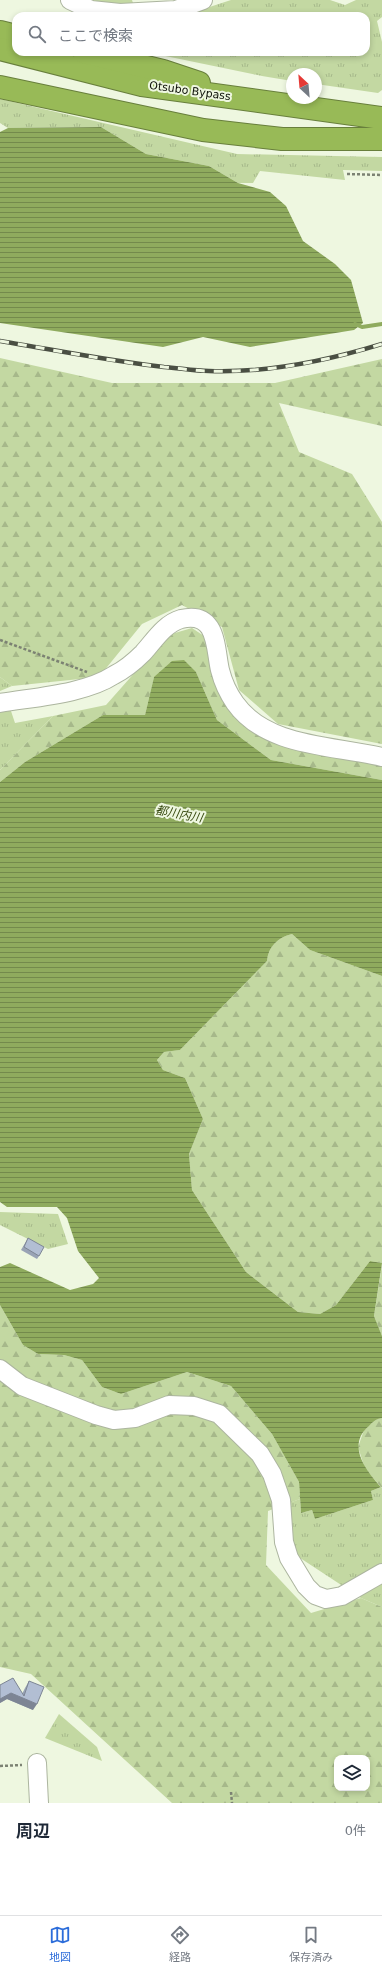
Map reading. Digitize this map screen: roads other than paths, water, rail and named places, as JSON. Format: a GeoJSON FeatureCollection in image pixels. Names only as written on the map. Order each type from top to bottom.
{"type":"FeatureCollection","features":[{"type":"Feature","properties":{"kind":"highway"},"geometry":{"type":"LineString","coordinates":[[0,32],[12,35]]}},
{"type":"Feature","properties":{"kind":"highway","name":"Otsubo Bypass"},"geometry":{"type":"LineString","coordinates":[[0,49],[12,52]]}},
{"type":"Feature","properties":{"kind":"highway","name":"Otsubo Bypass"},"geometry":{"type":"LineString","coordinates":[[28,56],[142,85],[382,118]]}},
{"type":"Feature","properties":{"kind":"highway"},"geometry":{"type":"LineString","coordinates":[[101,56],[163,71],[247,99]]}},
{"type":"Feature","properties":{"kind":"highway"},"geometry":{"type":"LineString","coordinates":[[0,87],[203,130],[282,139],[382,139]]}},
{"type":"Feature","properties":{"kind":"street"},"geometry":{"type":"LineString","coordinates":[[70,0],[91,10],[110,12]]}},
{"type":"Feature","properties":{"kind":"street"},"geometry":{"type":"LineString","coordinates":[[139,12],[176,10],[204,0]]}},
{"type":"Feature","properties":{"kind":"street"},"geometry":{"type":"LineString","coordinates":[[0,703],[85,688],[102,682],[116,675],[142,654],[165,628],[180,620],[191,618],[203,621],[212,631],[217,644],[220,668],[225,686],[235,703],[246,716],[272,732],[300,742],[382,757]]}},
{"type":"Feature","properties":{"kind":"street"},"geometry":{"type":"LineString","coordinates":[[0,1369],[22,1386],[96,1415],[114,1420],[135,1418],[169,1405],[194,1406],[219,1414],[260,1454],[272,1474],[280,1500],[284,1542],[289,1558],[306,1586],[315,1595],[326,1599],[342,1596],[382,1573]]}},
{"type":"Feature","properties":{"kind":"street"},"geometry":{"type":"LineString","coordinates":[[37,1763],[39,1803]]}},
{"type":"Feature","properties":{"kind":"water"},"geometry":{"type":"Polygon","coordinates":[[[101,127],[146,154],[209,166],[238,183],[270,192],[286,206],[303,241],[335,264],[351,280],[363,323],[354,330],[250,347],[203,337],[163,347],[0,323],[0,132],[8,128],[101,127]]]}},
{"type":"Feature","properties":{"kind":"water","name":"都川内川"},"geometry":{"type":"Polygon","coordinates":[[[184,660],[196,672],[217,720],[271,760],[382,780],[382,976],[310,950],[292,934],[287,935],[275,943],[269,951],[267,961],[180,1050],[164,1052],[157,1060],[163,1070],[185,1078],[203,1119],[189,1154],[192,1190],[246,1272],[298,1312],[320,1314],[336,1305],[370,1261],[382,1263],[374,1316],[382,1336],[382,1418],[374,1422],[362,1433],[359,1441],[361,1458],[365,1466],[381,1487],[371,1491],[373,1500],[315,1519],[312,1510],[301,1513],[299,1482],[272,1434],[231,1386],[187,1372],[121,1394],[102,1387],[82,1360],[64,1355],[38,1354],[23,1345],[0,1305],[0,1267],[10,1263],[70,1290],[93,1284],[99,1278],[78,1251],[67,1218],[57,1207],[7,1207],[0,1202],[0,782],[25,762],[103,715],[145,715],[154,677],[172,661],[184,660]]]}},
{"type":"Feature","properties":{"kind":"waterway"},"geometry":{"type":"LineString","coordinates":[[355,324],[362,327],[382,324]]}},
{"type":"Feature","properties":{"kind":"railway"},"geometry":{"type":"LineString","coordinates":[[0,341],[123,362],[198,371],[253,370],[297,365],[340,356],[382,344]]}}]}
